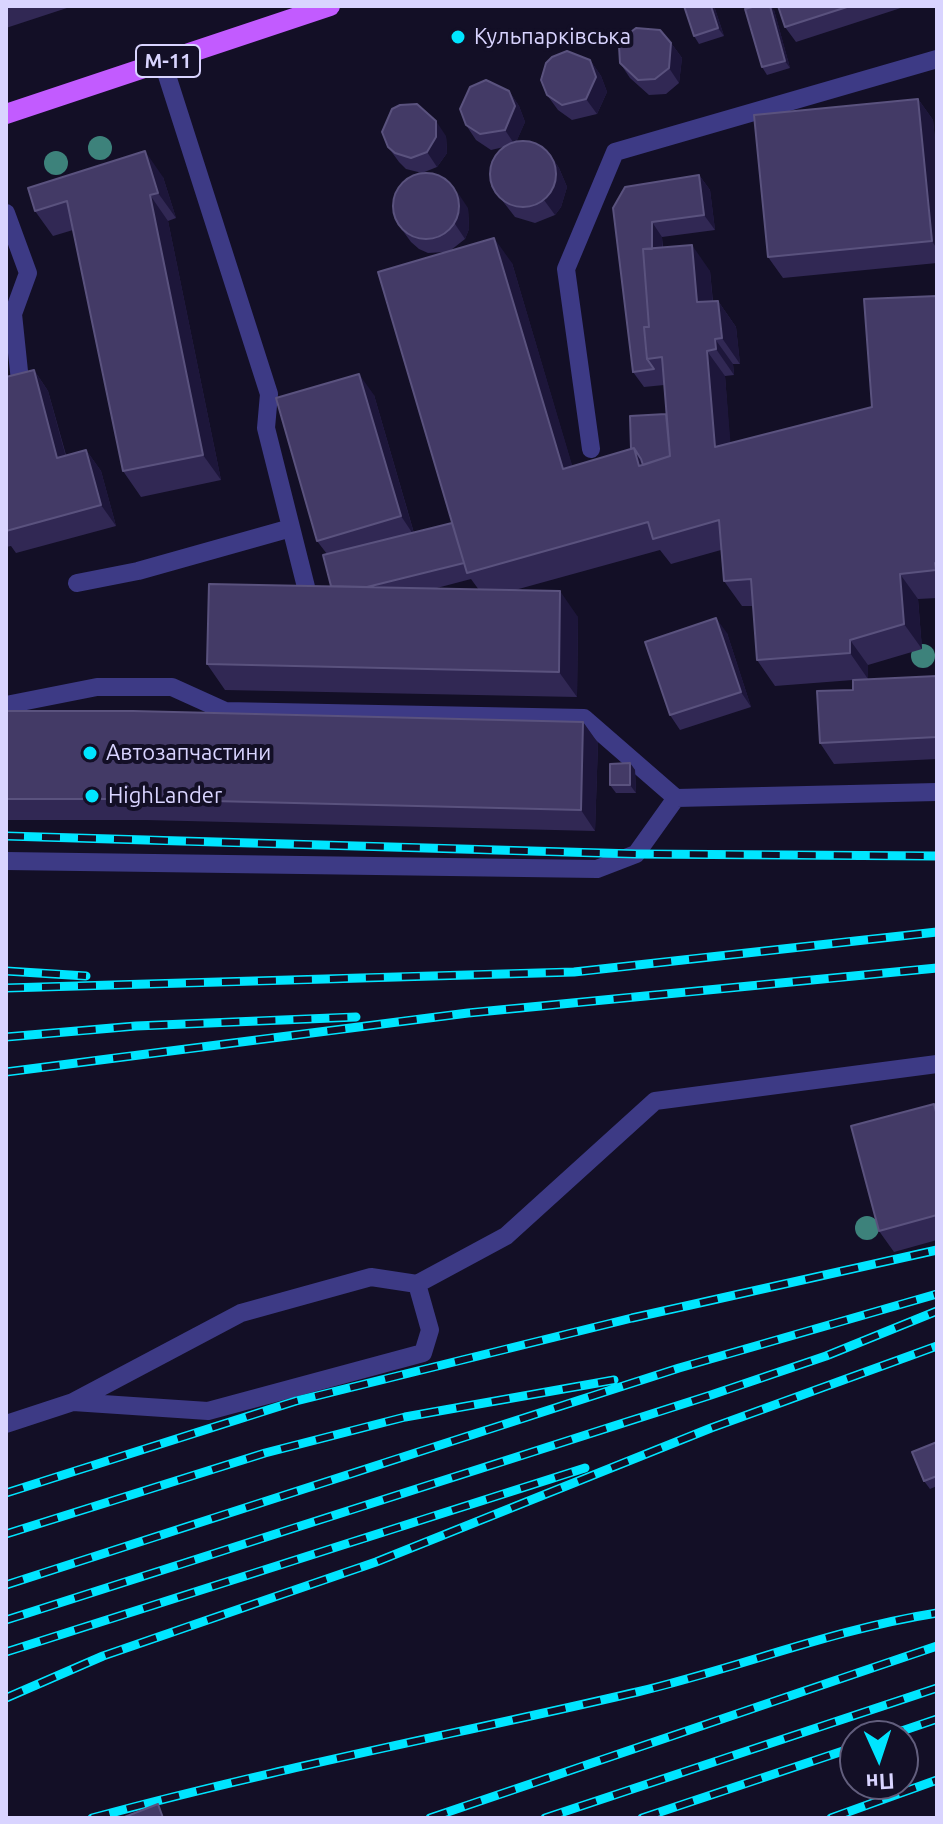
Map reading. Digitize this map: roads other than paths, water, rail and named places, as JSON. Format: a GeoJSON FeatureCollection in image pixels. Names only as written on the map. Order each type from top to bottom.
{"type":"FeatureCollection","features":[{"type":"Feature","properties":{"kind":"main road","name":"М-11"},"geometry":{"type":"LineString","coordinates":[[6,114],[330,6]]}},
{"type":"Feature","properties":{"kind":"lane"},"geometry":{"type":"LineString","coordinates":[[591,449],[566,269],[615,152],[937,59]]}},
{"type":"Feature","properties":{"kind":"lane"},"geometry":{"type":"LineString","coordinates":[[163,63],[269,394],[266,428],[306,587]]}},
{"type":"Feature","properties":{"kind":"lane"},"geometry":{"type":"LineString","coordinates":[[6,213],[28,273],[13,314],[10,335],[20,381]]}},
{"type":"Feature","properties":{"kind":"lane"},"geometry":{"type":"LineString","coordinates":[[77,583],[138,571],[291,528]]}},
{"type":"Feature","properties":{"kind":"lane"},"geometry":{"type":"LineString","coordinates":[[6,705],[97,687],[172,687],[225,711],[584,718],[676,798],[937,792]]}},
{"type":"Feature","properties":{"kind":"lane"},"geometry":{"type":"LineString","coordinates":[[6,861],[597,869],[636,854],[676,798]]}},
{"type":"Feature","properties":{"kind":"lane"},"geometry":{"type":"LineString","coordinates":[[6,1424],[73,1402],[241,1313],[371,1277],[417,1284],[506,1236],[655,1101],[937,1064]]}},
{"type":"Feature","properties":{"kind":"lane"},"geometry":{"type":"LineString","coordinates":[[73,1402],[208,1411],[423,1353],[430,1330],[417,1284]]}},
{"type":"Feature","properties":{"kind":"railway"},"geometry":{"type":"LineString","coordinates":[[6,836],[636,854],[937,856]]}},
{"type":"Feature","properties":{"kind":"railway"},"geometry":{"type":"LineString","coordinates":[[6,988],[574,972],[937,932]]}},
{"type":"Feature","properties":{"kind":"railway"},"geometry":{"type":"LineString","coordinates":[[6,1072],[468,1013],[937,968]]}},
{"type":"Feature","properties":{"kind":"railway"},"geometry":{"type":"LineString","coordinates":[[6,971],[86,976]]}},
{"type":"Feature","properties":{"kind":"railway"},"geometry":{"type":"LineString","coordinates":[[6,1037],[136,1026],[356,1017]]}},
{"type":"Feature","properties":{"kind":"railway"},"geometry":{"type":"LineString","coordinates":[[6,1493],[296,1401],[632,1318],[937,1250]]}},
{"type":"Feature","properties":{"kind":"railway"},"geometry":{"type":"LineString","coordinates":[[6,1585],[679,1368],[937,1294]]}},
{"type":"Feature","properties":{"kind":"railway"},"geometry":{"type":"LineString","coordinates":[[6,1620],[711,1395],[826,1356],[937,1311]]}},
{"type":"Feature","properties":{"kind":"railway"},"geometry":{"type":"LineString","coordinates":[[6,1698],[103,1656],[376,1562],[711,1428],[937,1346]]}},
{"type":"Feature","properties":{"kind":"railway"},"geometry":{"type":"LineString","coordinates":[[6,1534],[265,1453],[405,1417],[614,1380]]}},
{"type":"Feature","properties":{"kind":"railway"},"geometry":{"type":"LineString","coordinates":[[6,1652],[585,1468]]}},
{"type":"Feature","properties":{"kind":"railway"},"geometry":{"type":"LineString","coordinates":[[92,1818],[296,1768],[637,1692],[823,1639],[937,1613]]}},
{"type":"Feature","properties":{"kind":"railway"},"geometry":{"type":"LineString","coordinates":[[430,1818],[937,1646]]}},
{"type":"Feature","properties":{"kind":"railway"},"geometry":{"type":"LineString","coordinates":[[545,1818],[937,1688]]}},
{"type":"Feature","properties":{"kind":"railway"},"geometry":{"type":"LineString","coordinates":[[919,1725],[937,1719]]}},
{"type":"Feature","properties":{"kind":"railway"},"geometry":{"type":"LineString","coordinates":[[642,1818],[839,1752]]}},
{"type":"Feature","properties":{"kind":"railway"},"geometry":{"type":"LineString","coordinates":[[831,1818],[937,1780]]}},
{"type":"Feature","properties":{"kind":"place","name":"Кульпарківська"},"geometry":{"type":"Point","coordinates":[458,37]}},
{"type":"Feature","properties":{"kind":"place","name":"Автозапчастини"},"geometry":{"type":"Point","coordinates":[90,753]}},
{"type":"Feature","properties":{"kind":"place","name":"HighLander"},"geometry":{"type":"Point","coordinates":[92,796]}}]}
